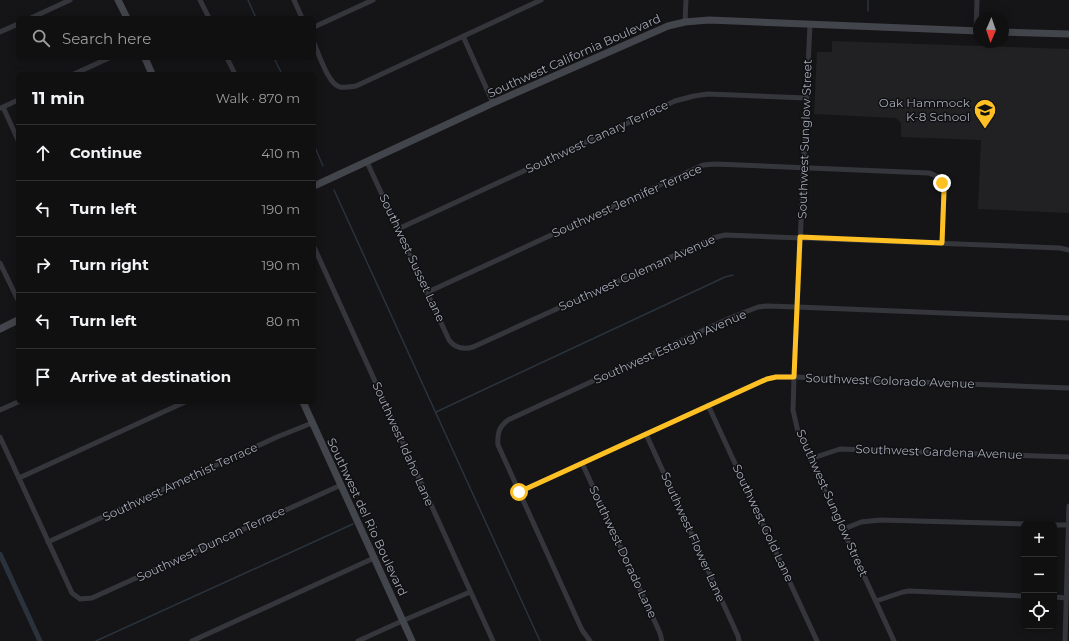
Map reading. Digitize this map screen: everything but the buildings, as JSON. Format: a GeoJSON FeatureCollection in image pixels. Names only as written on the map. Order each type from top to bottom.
{"type":"FeatureCollection","features":[{"type":"Feature","properties":{"kind":"street"},"geometry":{"type":"LineString","coordinates":[[35,16],[70,0]]}},
{"type":"Feature","properties":{"kind":"street"},"geometry":{"type":"LineString","coordinates":[[118,0],[126,16]]}},
{"type":"Feature","properties":{"kind":"street"},"geometry":{"type":"LineString","coordinates":[[200,0],[208,16]]}},
{"type":"Feature","properties":{"kind":"street"},"geometry":{"type":"LineString","coordinates":[[294,0],[301,16]]}},
{"type":"Feature","properties":{"kind":"street"},"geometry":{"type":"LineString","coordinates":[[316,26],[373,0]]}},
{"type":"Feature","properties":{"kind":"street"},"geometry":{"type":"LineString","coordinates":[[316,48],[331,82],[338,87],[346,88],[356,86],[541,0]]}},
{"type":"Feature","properties":{"kind":"street"},"geometry":{"type":"LineString","coordinates":[[685,22],[686,0]]}},
{"type":"Feature","properties":{"kind":"street"},"geometry":{"type":"LineString","coordinates":[[977,0],[977,12]]}},
{"type":"Feature","properties":{"kind":"street","name":"Southwest California Boulevard"},"geometry":{"type":"LineString","coordinates":[[316,185],[493,103],[668,26],[685,22],[709,20],[973,31]]}},
{"type":"Feature","properties":{"kind":"street","name":"Southwest Sunglow Street"},"geometry":{"type":"LineString","coordinates":[[810,24],[794,377],[794,410],[798,432],[844,529],[894,641]]}},
{"type":"Feature","properties":{"kind":"street"},"geometry":{"type":"LineString","coordinates":[[0,32],[16,25]]}},
{"type":"Feature","properties":{"kind":"street"},"geometry":{"type":"LineString","coordinates":[[1009,32],[1069,34]]}},
{"type":"Feature","properties":{"kind":"street"},"geometry":{"type":"LineString","coordinates":[[463,36],[493,103]]}},
{"type":"Feature","properties":{"kind":"street"},"geometry":{"type":"LineString","coordinates":[[78,72],[105,60]]}},
{"type":"Feature","properties":{"kind":"street"},"geometry":{"type":"LineString","coordinates":[[146,60],[151,72]]}},
{"type":"Feature","properties":{"kind":"street"},"geometry":{"type":"LineString","coordinates":[[228,60],[234,72]]}},
{"type":"Feature","properties":{"kind":"street","name":"Southwest Canary Terrace"},"geometry":{"type":"LineString","coordinates":[[398,229],[675,101],[708,94],[806,98]]}},
{"type":"Feature","properties":{"kind":"street"},"geometry":{"type":"LineString","coordinates":[[16,101],[1,107],[16,136]]}},
{"type":"Feature","properties":{"kind":"street","name":"Southwest Susset Lane"},"geometry":{"type":"LineString","coordinates":[[367,162],[449,340],[455,346],[462,348]]}},
{"type":"Feature","properties":{"kind":"street","name":"Southwest Jennifer Terrace"},"geometry":{"type":"LineString","coordinates":[[428,292],[703,165],[715,164],[929,173],[939,178],[944,191],[942,243]]}},
{"type":"Feature","properties":{"kind":"street","name":"Southwest Coleman Avenue"},"geometry":{"type":"LineString","coordinates":[[462,348],[473,348],[713,238],[725,234],[1060,248],[1069,250]]}},
{"type":"Feature","properties":{"kind":"street","name":"Southwest Idaho Lane"},"geometry":{"type":"LineString","coordinates":[[316,251],[492,641]]}},
{"type":"Feature","properties":{"kind":"street"},"geometry":{"type":"LineString","coordinates":[[0,263],[16,296]]}},
{"type":"Feature","properties":{"kind":"street","name":"Southwest Estaugh Avenue"},"geometry":{"type":"LineString","coordinates":[[519,492],[498,444],[498,430],[502,424],[746,311],[767,306],[1069,318]]}},
{"type":"Feature","properties":{"kind":"street"},"geometry":{"type":"LineString","coordinates":[[0,329],[16,321]]}},
{"type":"Feature","properties":{"kind":"street","name":"Southwest Colorado Avenue"},"geometry":{"type":"LineString","coordinates":[[519,492],[772,377],[1069,388]]}},
{"type":"Feature","properties":{"kind":"street"},"geometry":{"type":"LineString","coordinates":[[0,410],[16,403]]}},
{"type":"Feature","properties":{"kind":"street"},"geometry":{"type":"LineString","coordinates":[[19,478],[181,404]]}},
{"type":"Feature","properties":{"kind":"street","name":"Southwest del Rio Boulevard"},"geometry":{"type":"LineString","coordinates":[[304,404],[412,641]]}},
{"type":"Feature","properties":{"kind":"street","name":"Southwest Gold Lane"},"geometry":{"type":"LineString","coordinates":[[708,405],[817,641]]}},
{"type":"Feature","properties":{"kind":"street","name":"Southwest Amethist Terrace"},"geometry":{"type":"LineString","coordinates":[[48,542],[277,437],[312,423]]}},
{"type":"Feature","properties":{"kind":"street","name":"Southwest Flower Lane"},"geometry":{"type":"LineString","coordinates":[[646,434],[739,641]]}},
{"type":"Feature","properties":{"kind":"street"},"geometry":{"type":"LineString","coordinates":[[0,436],[48,542]]}},
{"type":"Feature","properties":{"kind":"street","name":"Southwest Gardena Avenue"},"geometry":{"type":"LineString","coordinates":[[810,458],[840,449],[1069,457]]}},
{"type":"Feature","properties":{"kind":"street","name":"Southwest Dorado Lane"},"geometry":{"type":"LineString","coordinates":[[582,463],[660,633],[662,641]]}},
{"type":"Feature","properties":{"kind":"street","name":"Southwest Duncan Terrace"},"geometry":{"type":"LineString","coordinates":[[48,542],[72,592],[80,599],[92,598],[341,484]]}},
{"type":"Feature","properties":{"kind":"street"},"geometry":{"type":"LineString","coordinates":[[519,492],[582,630],[590,641]]}},
{"type":"Feature","properties":{"kind":"street"},"geometry":{"type":"LineString","coordinates":[[1065,641],[1069,506]]}},
{"type":"Feature","properties":{"kind":"street"},"geometry":{"type":"LineString","coordinates":[[844,529],[861,522],[880,520],[1021,524]]}},
{"type":"Feature","properties":{"kind":"street"},"geometry":{"type":"LineString","coordinates":[[1057,525],[1068,525]]}},
{"type":"Feature","properties":{"kind":"street"},"geometry":{"type":"LineString","coordinates":[[192,641],[374,558]]}},
{"type":"Feature","properties":{"kind":"street"},"geometry":{"type":"LineString","coordinates":[[876,601],[909,591],[1021,596]]}},
{"type":"Feature","properties":{"kind":"street"},"geometry":{"type":"LineString","coordinates":[[358,641],[470,592]]}},
{"type":"Feature","properties":{"kind":"street"},"geometry":{"type":"LineString","coordinates":[[1057,597],[1067,598]]}},
{"type":"Feature","properties":{"kind":"shaded area","name":"Oak Hammock K-8 School"},"geometry":{"type":"Polygon","coordinates":[[[832,41],[973,46],[973,48],[1009,47],[1069,49],[1069,213],[978,209],[981,140],[901,137],[901,123],[896,118],[814,114],[817,52],[832,52],[832,41]]]}},
{"type":"Feature","properties":{"kind":"waterway"},"geometry":{"type":"LineString","coordinates":[[248,0],[255,16]]}},
{"type":"Feature","properties":{"kind":"waterway"},"geometry":{"type":"LineString","coordinates":[[868,0],[868,11]]}},
{"type":"Feature","properties":{"kind":"waterway"},"geometry":{"type":"LineString","coordinates":[[275,60],[281,72]]}},
{"type":"Feature","properties":{"kind":"waterway"},"geometry":{"type":"LineString","coordinates":[[316,150],[323,166]]}},
{"type":"Feature","properties":{"kind":"waterway"},"geometry":{"type":"LineString","coordinates":[[334,190],[540,641]]}},
{"type":"Feature","properties":{"kind":"waterway"},"geometry":{"type":"LineString","coordinates":[[436,412],[725,277],[733,275]]}},
{"type":"Feature","properties":{"kind":"waterway"},"geometry":{"type":"LineString","coordinates":[[96,641],[353,524]]}},
{"type":"Feature","properties":{"kind":"waterway"},"geometry":{"type":"LineString","coordinates":[[0,554],[40,641]]}},
{"type":"Feature","properties":{"kind":"place","name":"Oak Hammock K-8 School"},"geometry":{"type":"Point","coordinates":[985,130]}},
{"type":"Feature","properties":{"kind":"route"},"geometry":{"type":"LineString","coordinates":[[519,492],[767,379],[772,377],[794,377],[800,237],[942,243],[944,191],[942,183]]}}]}
